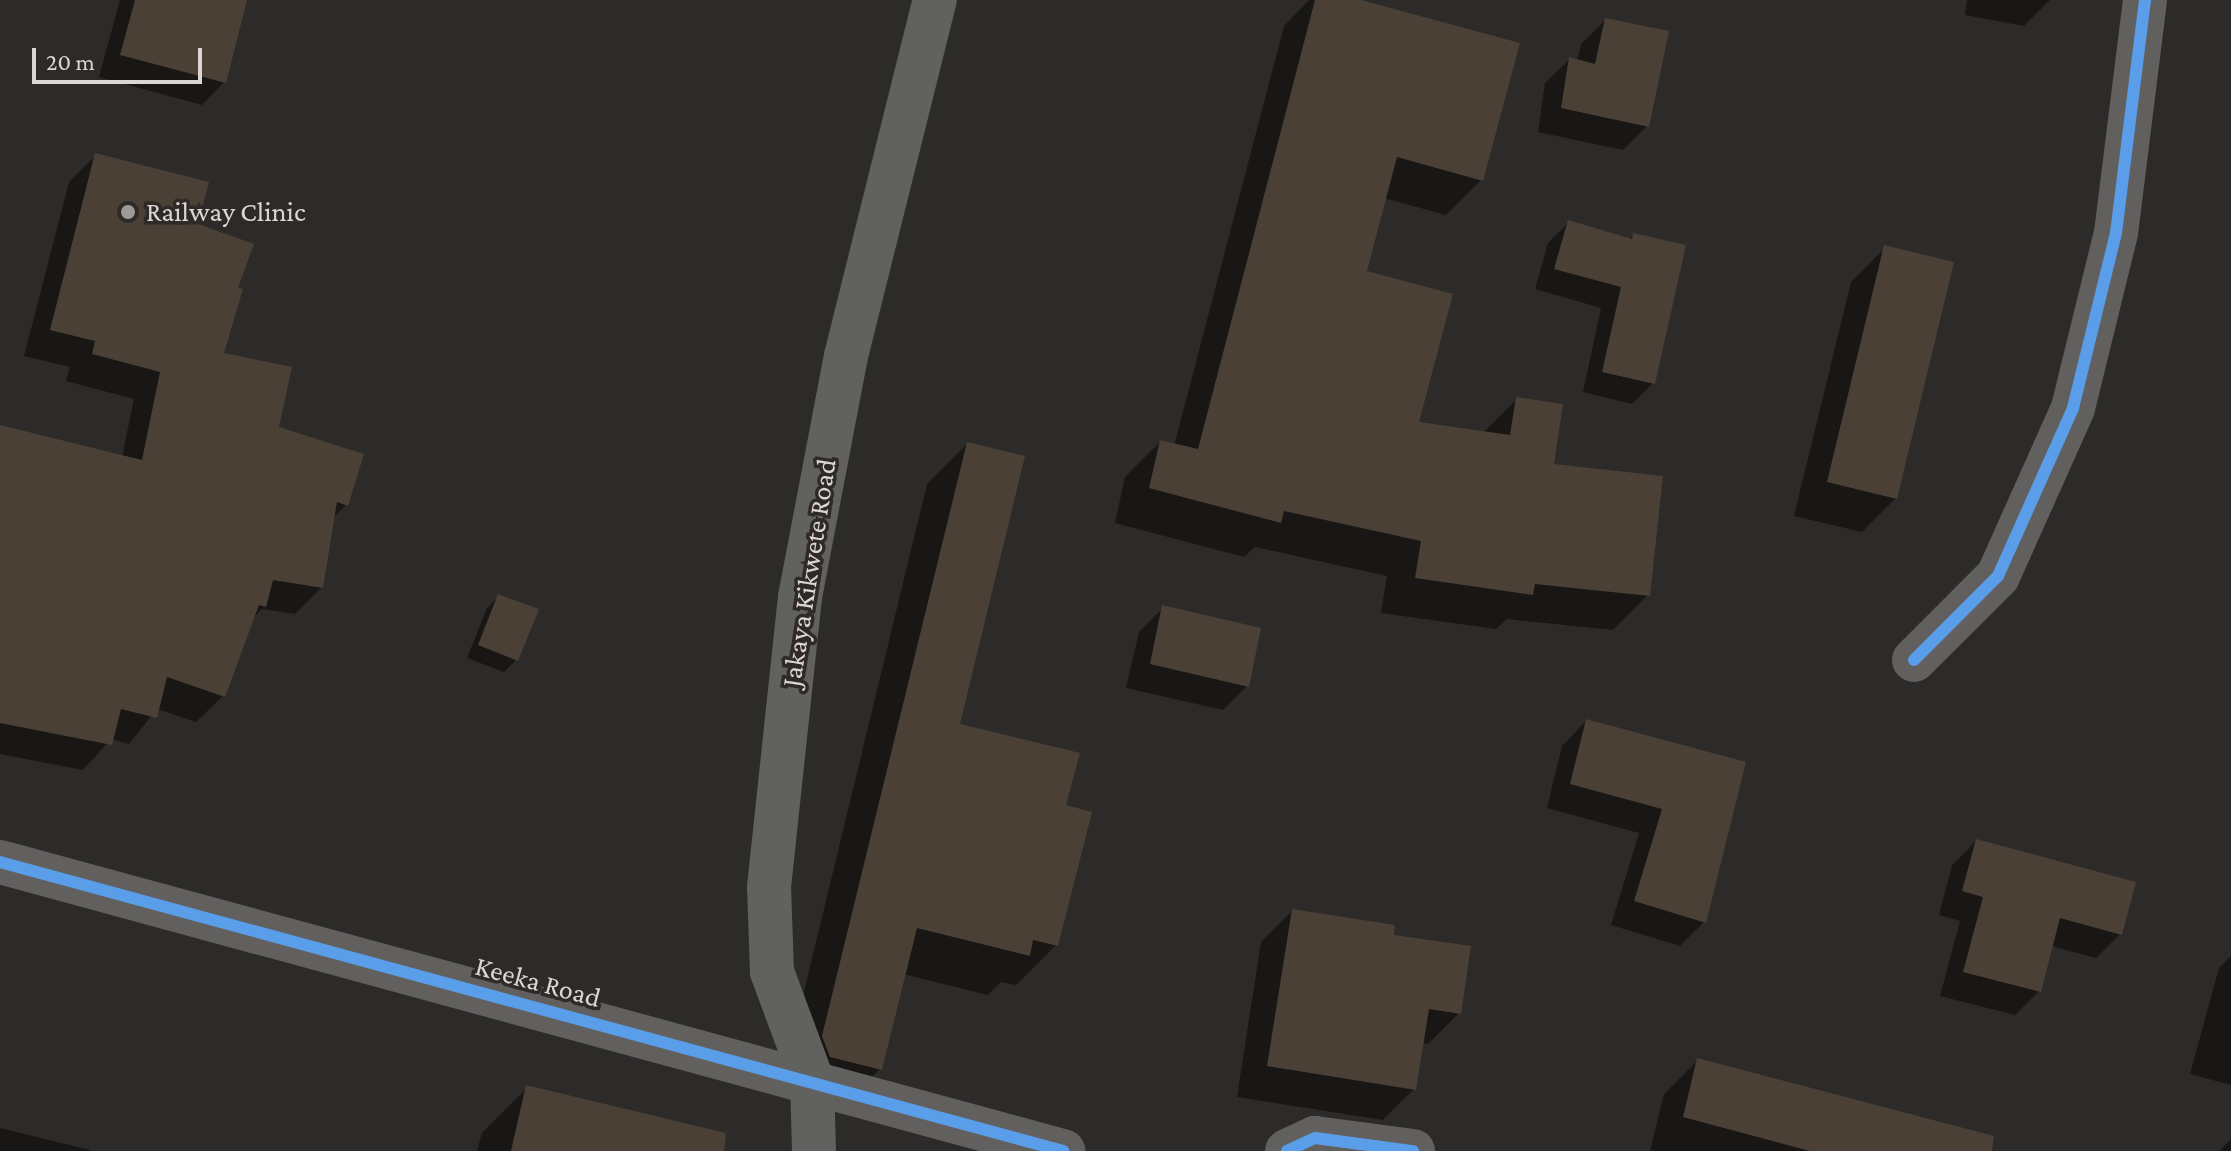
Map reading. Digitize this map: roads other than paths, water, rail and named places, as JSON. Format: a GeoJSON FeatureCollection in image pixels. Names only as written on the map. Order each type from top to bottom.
{"type":"FeatureCollection","features":[{"type":"Feature","properties":{"kind":"main road","name":"Jakaya Kikwete Road"},"geometry":{"type":"LineString","coordinates":[[814,1151],[812,1080],[772,972],[769,887],[800,597],[846,356],[935,0]]}},
{"type":"Feature","properties":{"kind":"street"},"geometry":{"type":"LineString","coordinates":[[1914,660],[1998,576],[2073,408],[2116,233],[2145,0]]}},
{"type":"Feature","properties":{"kind":"street","name":"Keeka Road"},"geometry":{"type":"LineString","coordinates":[[0,862],[812,1080],[1063,1151]]}},
{"type":"Feature","properties":{"kind":"street"},"geometry":{"type":"LineString","coordinates":[[1287,1151],[1315,1138],[1413,1151]]}},
{"type":"Feature","properties":{"kind":"place","name":"Railway Clinic"},"geometry":{"type":"Point","coordinates":[128,212]}}]}
